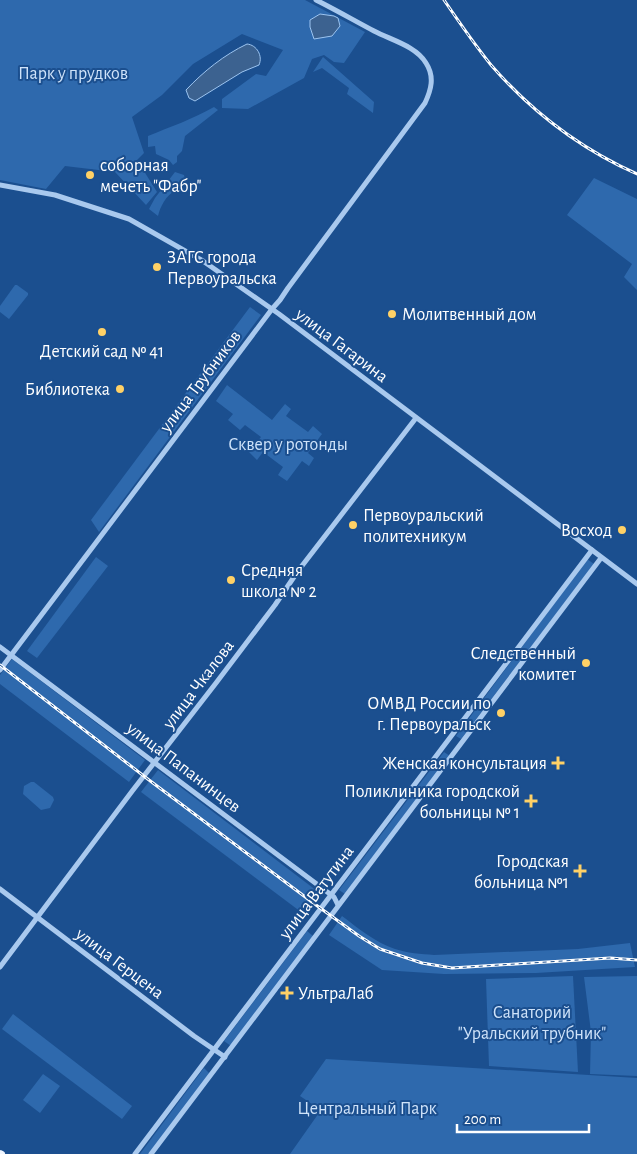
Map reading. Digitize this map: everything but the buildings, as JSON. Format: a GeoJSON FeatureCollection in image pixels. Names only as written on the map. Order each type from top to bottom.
{"type":"FeatureCollection","features":[{"type":"Feature","properties":{"kind":"street","name":"улица Трубников"},"geometry":{"type":"LineString","coordinates":[[0,670],[422,109],[432,84],[430,71],[423,60],[408,48],[316,0]]}},
{"type":"Feature","properties":{"kind":"street","name":"улица Гагарина"},"geometry":{"type":"LineString","coordinates":[[0,185],[55,196],[129,219],[203,261],[272,309],[637,584]]}},
{"type":"Feature","properties":{"kind":"street","name":"улица Чкалова"},"geometry":{"type":"LineString","coordinates":[[0,967],[154,762],[184,726],[275,605],[298,571],[416,418]]}},
{"type":"Feature","properties":{"kind":"street","name":"улица Ватутина"},"geometry":{"type":"LineString","coordinates":[[135,1154],[592,550]]}},
{"type":"Feature","properties":{"kind":"street","name":"улица Ватутина"},"geometry":{"type":"LineString","coordinates":[[151,1154],[601,558]]}},
{"type":"Feature","properties":{"kind":"street","name":"улица Папанинцев"},"geometry":{"type":"LineString","coordinates":[[0,647],[331,895],[338,905]]}},
{"type":"Feature","properties":{"kind":"street","name":"улица Герцена"},"geometry":{"type":"LineString","coordinates":[[0,889],[224,1057]]}},
{"type":"Feature","properties":{"kind":"green space","name":"Парк у прудков"},"geometry":{"type":"Polygon","coordinates":[[[0,0],[305,0],[365,32],[344,63],[334,62],[324,55],[312,59],[304,78],[248,109],[222,108],[222,99],[256,74],[266,76],[283,50],[242,34],[193,64],[162,95],[132,117],[144,153],[137,160],[157,192],[146,205],[115,172],[65,166],[46,189],[0,180],[0,0]]]}},
{"type":"Feature","properties":{"kind":"green space"},"geometry":{"type":"Polygon","coordinates":[[[323,57],[374,102],[373,113],[347,94],[349,88],[322,68],[313,72],[323,57]]]}},
{"type":"Feature","properties":{"kind":"green space"},"geometry":{"type":"Polygon","coordinates":[[[214,107],[218,110],[185,136],[182,151],[177,156],[177,162],[173,165],[169,160],[156,154],[155,146],[148,147],[148,136],[214,107]]]}},
{"type":"Feature","properties":{"kind":"green space"},"geometry":{"type":"Polygon","coordinates":[[[175,172],[184,175],[186,184],[166,198],[158,216],[149,209],[175,172]]]}},
{"type":"Feature","properties":{"kind":"green space"},"geometry":{"type":"Polygon","coordinates":[[[594,178],[637,199],[637,290],[624,277],[632,264],[567,215],[594,178]]]}},
{"type":"Feature","properties":{"kind":"green space"},"geometry":{"type":"Polygon","coordinates":[[[15,285],[28,293],[28,295],[9,319],[0,312],[0,306],[15,285]]]}},
{"type":"Feature","properties":{"kind":"green space"},"geometry":{"type":"Polygon","coordinates":[[[250,307],[261,315],[99,532],[91,520],[250,307]]]}},
{"type":"Feature","properties":{"kind":"green space","name":"Сквер у ротонды"},"geometry":{"type":"Polygon","coordinates":[[[227,385],[272,420],[285,404],[291,409],[286,416],[308,432],[313,426],[322,434],[308,453],[314,458],[309,466],[302,461],[287,481],[278,475],[283,467],[263,452],[257,460],[249,452],[261,437],[245,425],[240,430],[228,420],[233,414],[216,401],[227,385]]]}},
{"type":"Feature","properties":{"kind":"green space"},"geometry":{"type":"Polygon","coordinates":[[[96,557],[108,566],[37,658],[27,651],[96,557]]]}},
{"type":"Feature","properties":{"kind":"green space"},"geometry":{"type":"Polygon","coordinates":[[[587,559],[594,564],[461,739],[456,736],[587,559]]]}},
{"type":"Feature","properties":{"kind":"green space"},"geometry":{"type":"Polygon","coordinates":[[[12,659],[145,760],[129,782],[0,684],[0,675],[12,659]]]}},
{"type":"Feature","properties":{"kind":"green space"},"geometry":{"type":"Polygon","coordinates":[[[444,752],[450,756],[345,894],[339,890],[444,752]]]}},
{"type":"Feature","properties":{"kind":"green space"},"geometry":{"type":"Polygon","coordinates":[[[158,770],[321,894],[305,915],[141,792],[158,770]]]}},
{"type":"Feature","properties":{"kind":"green space"},"geometry":{"type":"Polygon","coordinates":[[[34,782],[53,797],[54,800],[50,808],[41,810],[23,794],[24,786],[34,782]]]}},
{"type":"Feature","properties":{"kind":"green space"},"geometry":{"type":"Polygon","coordinates":[[[342,916],[381,943],[409,952],[434,955],[578,949],[630,943],[635,967],[536,973],[444,974],[382,970],[329,935],[342,916]]]}},
{"type":"Feature","properties":{"kind":"green space"},"geometry":{"type":"Polygon","coordinates":[[[307,931],[313,936],[231,1046],[224,1041],[307,931]]]}},
{"type":"Feature","properties":{"kind":"green space","name":"Санаторий \"Уральский трубник\""},"geometry":{"type":"Polygon","coordinates":[[[573,976],[578,1072],[489,1066],[486,979],[573,976]]]}},
{"type":"Feature","properties":{"kind":"green space"},"geometry":{"type":"Polygon","coordinates":[[[637,976],[637,1076],[590,1074],[591,1032],[584,977],[637,976]]]}},
{"type":"Feature","properties":{"kind":"green space"},"geometry":{"type":"Polygon","coordinates":[[[13,1014],[132,1106],[122,1119],[2,1029],[13,1014]]]}},
{"type":"Feature","properties":{"kind":"green space","name":"Центральный Парк"},"geometry":{"type":"Polygon","coordinates":[[[326,1059],[637,1078],[637,1154],[290,1154],[321,1110],[300,1096],[326,1059]]]}},
{"type":"Feature","properties":{"kind":"green space"},"geometry":{"type":"Polygon","coordinates":[[[204,1068],[210,1074],[149,1154],[140,1154],[204,1068]]]}},
{"type":"Feature","properties":{"kind":"green space"},"geometry":{"type":"Polygon","coordinates":[[[43,1074],[60,1086],[40,1113],[23,1100],[43,1074]]]}},
{"type":"Feature","properties":{"kind":"shaded area"},"geometry":{"type":"Polygon","coordinates":[[[320,14],[338,18],[340,26],[332,36],[314,39],[310,20],[320,14]]]}},
{"type":"Feature","properties":{"kind":"shaded area"},"geometry":{"type":"Polygon","coordinates":[[[247,44],[254,46],[258,51],[260,55],[259,65],[242,72],[195,101],[189,98],[186,90],[200,76],[222,58],[247,44]]]}},
{"type":"Feature","properties":{"kind":"railway"},"geometry":{"type":"LineString","coordinates":[[444,0],[491,65],[523,98],[577,141],[637,174]]}},
{"type":"Feature","properties":{"kind":"railway"},"geometry":{"type":"LineString","coordinates":[[0,665],[316,905],[380,949],[422,963],[452,968],[610,958],[637,960]]}},
{"type":"Feature","properties":{"kind":"place","name":"соборная мечеть \"Фабр\""},"geometry":{"type":"Point","coordinates":[90,175]}},
{"type":"Feature","properties":{"kind":"place","name":"ЗАГС города Первоуральска"},"geometry":{"type":"Point","coordinates":[157,267]}},
{"type":"Feature","properties":{"kind":"place","name":"Молитвенный дом"},"geometry":{"type":"Point","coordinates":[392,314]}},
{"type":"Feature","properties":{"kind":"place","name":"Детский сад № 41"},"geometry":{"type":"Point","coordinates":[102,332]}},
{"type":"Feature","properties":{"kind":"place","name":"Библиотека"},"geometry":{"type":"Point","coordinates":[120,389]}},
{"type":"Feature","properties":{"kind":"place","name":"Первоуральский политехникум"},"geometry":{"type":"Point","coordinates":[353,525]}},
{"type":"Feature","properties":{"kind":"place","name":"Восход"},"geometry":{"type":"Point","coordinates":[622,530]}},
{"type":"Feature","properties":{"kind":"place","name":"Средняя школа № 2"},"geometry":{"type":"Point","coordinates":[231,580]}},
{"type":"Feature","properties":{"kind":"place","name":"Следственный комитет"},"geometry":{"type":"Point","coordinates":[586,663]}},
{"type":"Feature","properties":{"kind":"place","name":"ОМВД России по г. Первоуральск"},"geometry":{"type":"Point","coordinates":[501,713]}},
{"type":"Feature","properties":{"kind":"place","name":"Женская консультация"},"geometry":{"type":"Point","coordinates":[558,763]}},
{"type":"Feature","properties":{"kind":"place","name":"Поликлиника городской больницы № 1"},"geometry":{"type":"Point","coordinates":[531,801]}},
{"type":"Feature","properties":{"kind":"place","name":"Городская больница №1"},"geometry":{"type":"Point","coordinates":[580,871]}},
{"type":"Feature","properties":{"kind":"place","name":"УльтраЛаб"},"geometry":{"type":"Point","coordinates":[287,993]}}]}
